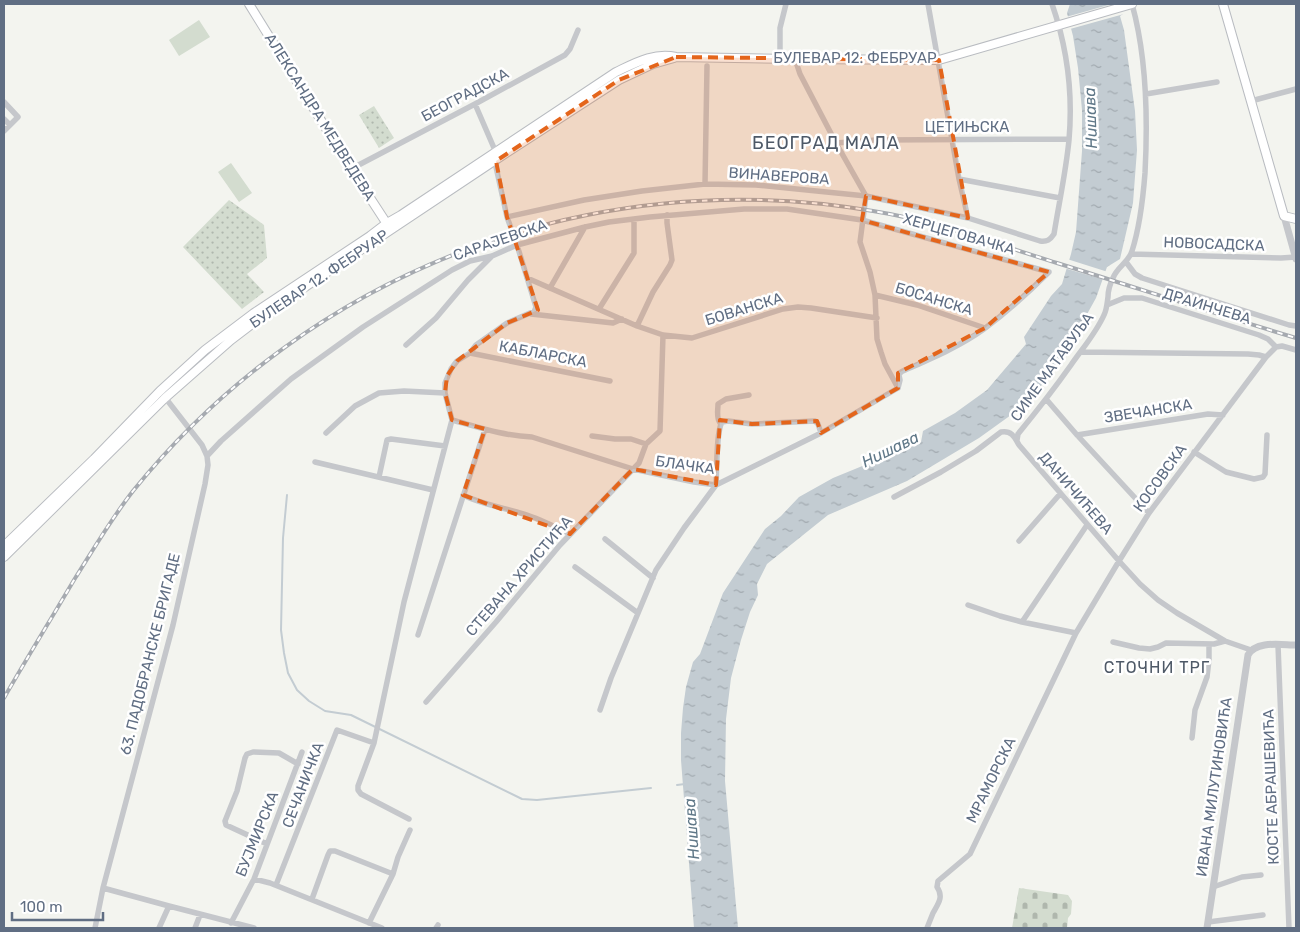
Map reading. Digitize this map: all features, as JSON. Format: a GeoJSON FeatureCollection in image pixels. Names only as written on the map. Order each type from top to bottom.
{"type":"FeatureCollection","features":[{"type":"Feature","properties":{"kind":"main road","name":"АЛЕКСАНДРА МЕДВЕДЕВА"},"geometry":{"type":"LineString","coordinates":[[248,4],[389,227]]}},
{"type":"Feature","properties":{"kind":"main road","name":"БУЛЕВАР 12. ФЕБРУАР"},"geometry":{"type":"LineString","coordinates":[[4,557],[205,350],[254,313],[389,227],[401,215],[496,157],[616,72],[641,60],[667,55],[676,57],[780,59],[939,60],[1132,4]]}},
{"type":"Feature","properties":{"kind":"main road"},"geometry":{"type":"LineString","coordinates":[[1223,4],[1284,216],[1296,219]]}},
{"type":"Feature","properties":{"kind":"main road","name":"БУЛЕВАР 12. ФЕБРУАР"},"geometry":{"type":"LineString","coordinates":[[4,546],[163,394]]}},
{"type":"Feature","properties":{"kind":"street"},"geometry":{"type":"LineString","coordinates":[[780,59],[780,28],[786,4]]}},
{"type":"Feature","properties":{"kind":"street"},"geometry":{"type":"LineString","coordinates":[[928,4],[968,218]]}},
{"type":"Feature","properties":{"kind":"street"},"geometry":{"type":"LineString","coordinates":[[960,178],[1060,198],[1069,139],[1069,85],[1059,25],[1052,4]]}},
{"type":"Feature","properties":{"kind":"street"},"geometry":{"type":"LineString","coordinates":[[1132,4],[1138,28],[1146,94],[1146,147],[1144,182],[1136,237],[1131,254],[1126,262],[1135,274],[1142,278],[1296,326]]}},
{"type":"Feature","properties":{"kind":"street","name":"БЕОГРАДСКА"},"geometry":{"type":"LineString","coordinates":[[352,169],[565,55],[570,49],[578,30]]}},
{"type":"Feature","properties":{"kind":"street"},"geometry":{"type":"LineString","coordinates":[[795,59],[800,74],[866,196],[860,242],[875,295],[878,338],[881,352],[885,364],[898,388]]}},
{"type":"Feature","properties":{"kind":"street"},"geometry":{"type":"LineString","coordinates":[[705,184],[706,66]]}},
{"type":"Feature","properties":{"kind":"street"},"geometry":{"type":"LineString","coordinates":[[1146,94],[1217,82]]}},
{"type":"Feature","properties":{"kind":"street"},"geometry":{"type":"LineString","coordinates":[[1251,101],[1296,89]]}},
{"type":"Feature","properties":{"kind":"street"},"geometry":{"type":"LineString","coordinates":[[4,102],[18,117],[4,131]]}},
{"type":"Feature","properties":{"kind":"street"},"geometry":{"type":"LineString","coordinates":[[409,819],[361,794],[358,786],[374,743],[404,602],[452,420],[445,393],[445,382],[457,361],[507,322],[530,314],[535,310],[536,305],[507,218],[496,157],[475,104]]}},
{"type":"Feature","properties":{"kind":"street"},"geometry":{"type":"LineString","coordinates":[[4,119],[10,125]]}},
{"type":"Feature","properties":{"kind":"street","name":"ЦЕТИЊСКА"},"geometry":{"type":"LineString","coordinates":[[836,143],[876,140],[1069,139]]}},
{"type":"Feature","properties":{"kind":"street","name":"ВИНАВЕРОВА"},"geometry":{"type":"LineString","coordinates":[[507,218],[584,200],[642,191],[705,184],[756,185],[866,196],[968,218],[1047,241],[1054,234],[1060,198]]}},
{"type":"Feature","properties":{"kind":"street","name":"САРАЈЕВСКА"},"geometry":{"type":"LineString","coordinates":[[207,456],[221,441],[291,379],[363,326],[452,270],[470,261],[492,256],[517,245],[585,227],[634,218],[776,208],[862,220]]}},
{"type":"Feature","properties":{"kind":"street"},"geometry":{"type":"LineString","coordinates":[[637,326],[653,292],[672,260],[667,223],[668,215]]}},
{"type":"Feature","properties":{"kind":"street"},"geometry":{"type":"LineString","coordinates":[[1284,216],[1296,258]]}},
{"type":"Feature","properties":{"kind":"street"},"geometry":{"type":"LineString","coordinates":[[599,309],[634,253],[634,218]]}},
{"type":"Feature","properties":{"kind":"street","name":"ХЕРЦЕГОВАЧКА"},"geometry":{"type":"LineString","coordinates":[[862,220],[1049,272],[1033,289],[985,328]]}},
{"type":"Feature","properties":{"kind":"street"},"geometry":{"type":"LineString","coordinates":[[550,288],[585,227]]}},
{"type":"Feature","properties":{"kind":"street","name":"НОВОСАДСКА"},"geometry":{"type":"LineString","coordinates":[[1131,254],[1296,258]]}},
{"type":"Feature","properties":{"kind":"street"},"geometry":{"type":"LineString","coordinates":[[406,345],[436,318],[468,280],[492,256]]}},
{"type":"Feature","properties":{"kind":"street","name":"СИМЕ МАТАВУЉА"},"geometry":{"type":"LineString","coordinates":[[1017,440],[1018,434],[1081,352],[1104,316],[1112,279],[1126,262]]}},
{"type":"Feature","properties":{"kind":"street","name":"БОВАНСКА"},"geometry":{"type":"LineString","coordinates":[[527,278],[637,326],[663,334],[692,338],[798,306],[877,318]]}},
{"type":"Feature","properties":{"kind":"street","name":"БОСАНСКА"},"geometry":{"type":"LineString","coordinates":[[875,295],[917,305],[985,328]]}},
{"type":"Feature","properties":{"kind":"street","name":"ДРАИНЧЕВА"},"geometry":{"type":"LineString","coordinates":[[1107,305],[1124,298],[1142,298],[1264,336],[1276,347],[1288,347],[1296,350]]}},
{"type":"Feature","properties":{"kind":"street"},"geometry":{"type":"LineString","coordinates":[[530,314],[613,323],[622,319]]}},
{"type":"Feature","properties":{"kind":"street"},"geometry":{"type":"LineString","coordinates":[[898,388],[901,372],[943,353],[985,328]]}},
{"type":"Feature","properties":{"kind":"street","name":"СТЕВАНА ХРИСТИЋА"},"geometry":{"type":"LineString","coordinates":[[426,702],[570,534],[639,463],[646,444],[661,429],[663,334]]}},
{"type":"Feature","properties":{"kind":"street","name":"КОСОВСКА"},"geometry":{"type":"LineString","coordinates":[[1076,633],[1150,513],[1266,356],[1276,347]]}},
{"type":"Feature","properties":{"kind":"street","name":"КАБЛАРСКА"},"geometry":{"type":"LineString","coordinates":[[470,352],[610,380]]}},
{"type":"Feature","properties":{"kind":"street"},"geometry":{"type":"LineString","coordinates":[[1081,352],[1248,354],[1266,356]]}},
{"type":"Feature","properties":{"kind":"street","name":"БЛАЧКА"},"geometry":{"type":"LineString","coordinates":[[452,420],[517,437],[532,437],[633,469],[716,485],[820,433],[898,388]]}},
{"type":"Feature","properties":{"kind":"street"},"geometry":{"type":"LineString","coordinates":[[326,433],[355,406],[379,393],[404,391],[445,393]]}},
{"type":"Feature","properties":{"kind":"street"},"geometry":{"type":"LineString","coordinates":[[163,394],[202,445],[207,456]]}},
{"type":"Feature","properties":{"kind":"street"},"geometry":{"type":"LineString","coordinates":[[600,710],[656,570],[716,485],[720,423],[718,404],[726,400],[749,395]]}},
{"type":"Feature","properties":{"kind":"street"},"geometry":{"type":"LineString","coordinates":[[1046,399],[1150,513]]}},
{"type":"Feature","properties":{"kind":"street","name":"ЗВЕЧАНСКА"},"geometry":{"type":"LineString","coordinates":[[1077,435],[1208,414],[1223,415]]}},
{"type":"Feature","properties":{"kind":"street"},"geometry":{"type":"LineString","coordinates":[[720,423],[728,421],[752,424],[815,422],[818,424],[820,433]]}},
{"type":"Feature","properties":{"kind":"street"},"geometry":{"type":"LineString","coordinates":[[418,635],[485,429]]}},
{"type":"Feature","properties":{"kind":"street"},"geometry":{"type":"LineString","coordinates":[[894,497],[976,451],[1002,432],[1010,433],[1017,440]]}},
{"type":"Feature","properties":{"kind":"street"},"geometry":{"type":"LineString","coordinates":[[1194,452],[1226,472],[1259,479],[1265,474],[1267,435]]}},
{"type":"Feature","properties":{"kind":"street"},"geometry":{"type":"LineString","coordinates":[[592,436],[631,439],[646,444]]}},
{"type":"Feature","properties":{"kind":"street"},"geometry":{"type":"LineString","coordinates":[[379,477],[387,440],[445,446]]}},
{"type":"Feature","properties":{"kind":"street","name":"ДАНИЧИЋЕВА"},"geometry":{"type":"LineString","coordinates":[[1017,440],[1060,494],[1140,584],[1177,613],[1225,640],[1251,650]]}},
{"type":"Feature","properties":{"kind":"street","name":"63. ПАДОБРАНСКЕ БРИГАДЕ"},"geometry":{"type":"LineString","coordinates":[[95,928],[103,888],[173,625],[205,484],[208,465],[207,456]]}},
{"type":"Feature","properties":{"kind":"street"},"geometry":{"type":"LineString","coordinates":[[315,462],[433,490]]}},
{"type":"Feature","properties":{"kind":"street"},"geometry":{"type":"LineString","coordinates":[[1019,541],[1060,494]]}},
{"type":"Feature","properties":{"kind":"street"},"geometry":{"type":"LineString","coordinates":[[463,495],[475,501],[527,515],[570,534]]}},
{"type":"Feature","properties":{"kind":"street"},"geometry":{"type":"LineString","coordinates":[[1022,622],[1088,525]]}},
{"type":"Feature","properties":{"kind":"street"},"geometry":{"type":"LineString","coordinates":[[605,539],[652,578]]}},
{"type":"Feature","properties":{"kind":"street"},"geometry":{"type":"LineString","coordinates":[[575,567],[638,613]]}},
{"type":"Feature","properties":{"kind":"street"},"geometry":{"type":"LineString","coordinates":[[968,605],[1022,622],[1076,633]]}},
{"type":"Feature","properties":{"kind":"street","name":"МРАМОРСКА"},"geometry":{"type":"LineString","coordinates":[[927,928],[940,900],[940,892],[937,887],[938,881],[970,854],[1076,633]]}},
{"type":"Feature","properties":{"kind":"street"},"geometry":{"type":"LineString","coordinates":[[1113,642],[1150,649],[1166,643],[1214,644],[1225,640]]}},
{"type":"Feature","properties":{"kind":"street"},"geometry":{"type":"LineString","coordinates":[[1192,738],[1195,710],[1207,677],[1209,644]]}},
{"type":"Feature","properties":{"kind":"street"},"geometry":{"type":"LineString","coordinates":[[1251,650],[1261,645],[1296,646]]}},
{"type":"Feature","properties":{"kind":"street","name":"КОСТЕ АБРАШЕВИЋА"},"geometry":{"type":"LineString","coordinates":[[1278,645],[1289,928]]}},
{"type":"Feature","properties":{"kind":"street","name":"ИВАНА МИЛУТИНОВИЋА"},"geometry":{"type":"LineString","coordinates":[[1207,925],[1246,660],[1251,650]]}},
{"type":"Feature","properties":{"kind":"street","name":"СЕЧАНИЧКА"},"geometry":{"type":"LineString","coordinates":[[276,885],[337,730],[374,743]]}},
{"type":"Feature","properties":{"kind":"street"},"geometry":{"type":"LineString","coordinates":[[267,844],[226,825],[225,821],[238,791],[245,758],[247,754],[253,752],[279,753],[298,764]]}},
{"type":"Feature","properties":{"kind":"street","name":"БУЈМИРСКА"},"geometry":{"type":"LineString","coordinates":[[231,923],[254,879],[302,752]]}},
{"type":"Feature","properties":{"kind":"street"},"geometry":{"type":"LineString","coordinates":[[369,923],[393,874],[410,830]]}},
{"type":"Feature","properties":{"kind":"street"},"geometry":{"type":"LineString","coordinates":[[312,899],[330,851],[335,851],[393,874]]}},
{"type":"Feature","properties":{"kind":"street"},"geometry":{"type":"LineString","coordinates":[[1213,887],[1242,877],[1262,875]]}},
{"type":"Feature","properties":{"kind":"street"},"geometry":{"type":"LineString","coordinates":[[254,879],[276,885],[382,928]]}},
{"type":"Feature","properties":{"kind":"street"},"geometry":{"type":"LineString","coordinates":[[103,888],[254,928]]}},
{"type":"Feature","properties":{"kind":"street"},"geometry":{"type":"LineString","coordinates":[[159,928],[169,906]]}},
{"type":"Feature","properties":{"kind":"street"},"geometry":{"type":"LineString","coordinates":[[195,928],[200,914]]}},
{"type":"Feature","properties":{"kind":"street"},"geometry":{"type":"LineString","coordinates":[[1207,925],[1263,915]]}},
{"type":"Feature","properties":{"kind":"highlighted area"},"geometry":{"type":"Polygon","coordinates":[[[676,57],[939,60],[968,218],[866,196],[862,220],[1049,272],[985,328],[898,373],[898,388],[821,433],[817,421],[752,424],[720,420],[716,485],[633,469],[570,534],[463,495],[485,429],[452,420],[445,393],[447,376],[457,361],[507,323],[538,310],[507,217],[496,161],[619,80],[676,57]]]}},
{"type":"Feature","properties":{"kind":"green space"},"geometry":{"type":"Polygon","coordinates":[[[199,20],[210,37],[179,56],[169,40],[199,20]]]}},
{"type":"Feature","properties":{"kind":"green space"},"geometry":{"type":"Polygon","coordinates":[[[374,106],[394,138],[379,148],[359,115],[374,106]]]}},
{"type":"Feature","properties":{"kind":"green space"},"geometry":{"type":"Polygon","coordinates":[[[231,163],[252,193],[239,202],[218,172],[231,163]]]}},
{"type":"Feature","properties":{"kind":"green space"},"geometry":{"type":"Polygon","coordinates":[[[229,200],[264,225],[267,258],[247,274],[264,292],[242,309],[183,247],[229,200]]]}},
{"type":"Feature","properties":{"kind":"green space"},"geometry":{"type":"Polygon","coordinates":[[[1019,888],[1068,895],[1072,901],[1067,928],[1012,928],[1019,888]]]}},
{"type":"Feature","properties":{"kind":"water","name":"Нишава"},"geometry":{"type":"Polygon","coordinates":[[[1070,4],[1120,4],[1123,14],[1120,16],[1124,30],[1135,111],[1137,150],[1133,203],[1120,259],[1107,267],[1096,298],[1071,343],[1041,386],[1011,415],[979,438],[907,481],[828,515],[767,564],[757,584],[758,595],[741,640],[731,678],[726,719],[725,781],[738,928],[694,928],[681,760],[683,708],[686,687],[693,662],[700,654],[723,593],[765,529],[799,497],[833,478],[921,442],[923,431],[955,413],[987,390],[1026,344],[1024,337],[1051,296],[1062,284],[1076,232],[1082,151],[1082,110],[1078,68],[1067,13],[1070,4]]]}},
{"type":"Feature","properties":{"kind":"pier"},"geometry":{"type":"Polygon","coordinates":[[[1112,4],[1121,4],[1124,14],[1070,29],[1066,17],[1112,4]]]}},
{"type":"Feature","properties":{"kind":"pier"},"geometry":{"type":"Polygon","coordinates":[[[1067,259],[1108,272],[1105,280],[1064,268],[1067,259]]]}},
{"type":"Feature","properties":{"kind":"waterway"},"geometry":{"type":"LineString","coordinates":[[287,495],[283,538],[281,630],[288,673],[297,690],[309,701],[325,711],[351,715],[522,799],[537,800],[651,788]]}},
{"type":"Feature","properties":{"kind":"waterway"},"geometry":{"type":"LineString","coordinates":[[677,785],[685,784]]}},
{"type":"Feature","properties":{"kind":"railway"},"geometry":{"type":"LineString","coordinates":[[4,698],[117,512],[133,491],[205,414],[285,347],[372,293],[465,250],[563,220],[664,203],[768,200],[873,211],[896,215],[966,234],[1296,338]]}},
{"type":"Feature","properties":{"kind":"district","name":"БЕОГРАД МАЛА"},"geometry":{"type":"Point","coordinates":[826,143]}},
{"type":"Feature","properties":{"kind":"district","name":"СТОЧНИ ТРГ"},"geometry":{"type":"Point","coordinates":[1157,667]}}]}
